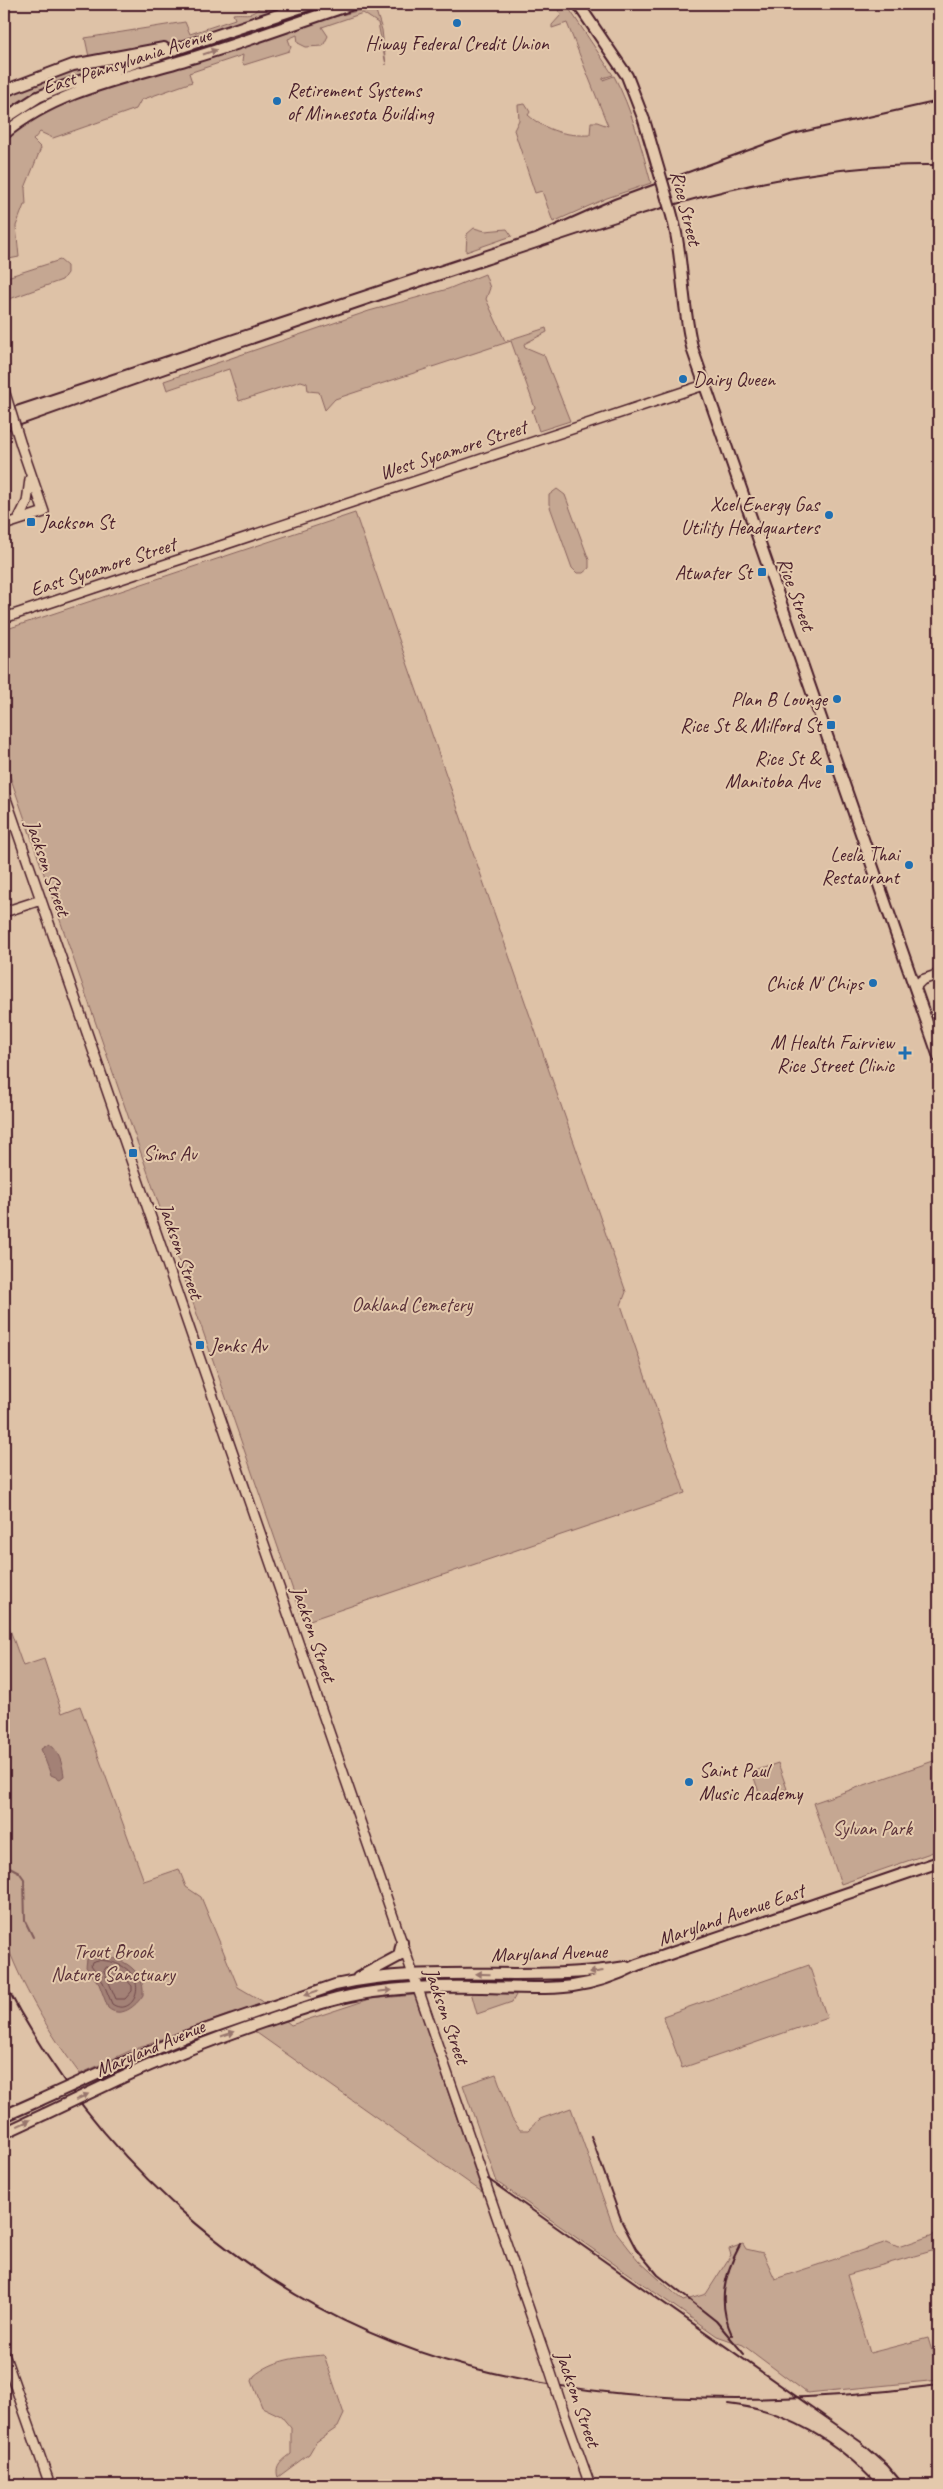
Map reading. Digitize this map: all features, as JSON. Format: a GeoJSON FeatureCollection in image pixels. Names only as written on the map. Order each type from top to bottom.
{"type":"FeatureCollection","features":[{"type":"Feature","properties":{"kind":"main road","name":"East Pennsylvania Avenue"},"geometry":{"type":"LineString","coordinates":[[4,120],[38,97],[56,89],[311,4]]}},
{"type":"Feature","properties":{"kind":"main road","name":"East Pennsylvania Avenue"},"geometry":{"type":"LineString","coordinates":[[4,134],[31,114],[65,97],[198,56],[353,4]]}},
{"type":"Feature","properties":{"kind":"main road","name":"Rice Street"},"geometry":{"type":"LineString","coordinates":[[578,4],[626,76],[644,120],[679,246],[689,333],[704,385],[939,1057]]}},
{"type":"Feature","properties":{"kind":"main road"},"geometry":{"type":"LineString","coordinates":[[4,92],[73,65],[197,42]]}},
{"type":"Feature","properties":{"kind":"main road","name":"Maryland Avenue East"},"geometry":{"type":"LineString","coordinates":[[637,1965],[939,1862]]}},
{"type":"Feature","properties":{"kind":"main road"},"geometry":{"type":"LineString","coordinates":[[355,1980],[399,1956],[402,1942]]}},
{"type":"Feature","properties":{"kind":"main road","name":"Maryland Avenue"},"geometry":{"type":"LineString","coordinates":[[4,2116],[178,2039],[335,1985],[355,1980],[414,1974],[570,1974],[637,1965]]}},
{"type":"Feature","properties":{"kind":"main road","name":"Maryland Avenue"},"geometry":{"type":"LineString","coordinates":[[4,2133],[170,2055],[278,2017],[351,1996],[419,1989],[468,1987],[568,1988],[612,1978],[637,1965]]}},
{"type":"Feature","properties":{"kind":"street","name":"West Sycamore Street"},"geometry":{"type":"LineString","coordinates":[[213,549],[704,385]]}},
{"type":"Feature","properties":{"kind":"street"},"geometry":{"type":"LineString","coordinates":[[4,390],[44,512],[4,525]]}},
{"type":"Feature","properties":{"kind":"street"},"geometry":{"type":"LineString","coordinates":[[18,520],[30,490],[30,472]]}},
{"type":"Feature","properties":{"kind":"street","name":"East Sycamore Street"},"geometry":{"type":"LineString","coordinates":[[4,618],[213,549]]}},
{"type":"Feature","properties":{"kind":"street","name":"Jackson Street"},"geometry":{"type":"LineString","coordinates":[[4,794],[590,2485]]}},
{"type":"Feature","properties":{"kind":"street"},"geometry":{"type":"LineString","coordinates":[[4,912],[41,900]]}},
{"type":"Feature","properties":{"kind":"street"},"geometry":{"type":"LineString","coordinates":[[915,987],[922,980],[939,974]]}},
{"type":"Feature","properties":{"kind":"street"},"geometry":{"type":"LineString","coordinates":[[4,2354],[50,2485]]}},
{"type":"Feature","properties":{"kind":"green space"},"geometry":{"type":"Polygon","coordinates":[[[281,4],[298,4],[185,41],[89,57],[85,38],[185,22],[190,34],[235,19],[233,14],[255,12],[260,5],[264,5],[266,9],[281,4]]]}},
{"type":"Feature","properties":{"kind":"green space"},"geometry":{"type":"Polygon","coordinates":[[[566,4],[613,75],[603,78],[603,80],[614,76],[636,128],[651,183],[607,198],[553,222],[542,191],[535,193],[514,130],[519,120],[518,105],[525,104],[530,112],[528,115],[549,129],[573,135],[590,135],[591,122],[608,126],[567,23],[552,28],[552,25],[561,15],[558,10],[562,8],[561,5],[566,4]]]}},
{"type":"Feature","properties":{"kind":"green space"},"geometry":{"type":"Polygon","coordinates":[[[369,8],[376,11],[382,30],[386,65],[378,23],[363,13],[322,27],[328,36],[323,46],[306,47],[298,43],[297,35],[288,39],[291,47],[289,51],[244,65],[242,62],[243,55],[189,73],[192,82],[141,100],[136,109],[53,138],[40,132],[33,140],[41,148],[25,188],[26,205],[24,205],[16,226],[19,257],[4,260],[4,141],[23,126],[55,107],[89,94],[314,22],[369,8]]]}},
{"type":"Feature","properties":{"kind":"green space"},"geometry":{"type":"Polygon","coordinates":[[[128,60],[4,115],[4,96],[71,70],[128,60]]]}},
{"type":"Feature","properties":{"kind":"green space"},"geometry":{"type":"Polygon","coordinates":[[[474,228],[485,231],[507,229],[512,236],[466,252],[467,234],[474,228]]]}},
{"type":"Feature","properties":{"kind":"green space"},"geometry":{"type":"Polygon","coordinates":[[[60,260],[67,266],[67,273],[62,280],[4,301],[4,278],[60,260]]]}},
{"type":"Feature","properties":{"kind":"green space"},"geometry":{"type":"Polygon","coordinates":[[[485,274],[490,288],[486,299],[505,341],[546,328],[547,332],[524,344],[525,347],[544,355],[570,421],[539,431],[532,410],[535,408],[511,341],[335,399],[325,410],[319,392],[308,391],[307,383],[301,381],[239,401],[229,369],[167,390],[164,381],[369,311],[448,289],[485,274]]]}},
{"type":"Feature","properties":{"kind":"green space"},"geometry":{"type":"Polygon","coordinates":[[[557,489],[565,495],[589,560],[589,568],[583,573],[577,573],[572,568],[549,504],[549,495],[557,489]]]}},
{"type":"Feature","properties":{"kind":"green space","name":"Oakland Cemetery"},"geometry":{"type":"Polygon","coordinates":[[[355,513],[626,1292],[621,1305],[685,1493],[304,1622],[4,759],[4,630],[355,513]]]}},
{"type":"Feature","properties":{"kind":"green space","name":"Trout Brook Nature Sanctuary"},"geometry":{"type":"Polygon","coordinates":[[[4,1613],[23,1666],[44,1659],[62,1713],[80,1706],[144,1881],[179,1869],[186,1887],[201,1897],[238,1987],[262,2001],[291,2025],[370,1999],[415,1995],[482,2192],[230,2014],[136,2048],[80,2074],[57,2042],[27,1991],[4,1937],[4,1613]]]}},
{"type":"Feature","properties":{"kind":"green space","name":"Sylvan Park"},"geometry":{"type":"Polygon","coordinates":[[[939,1759],[939,1850],[841,1884],[813,1803],[939,1759]]]}},
{"type":"Feature","properties":{"kind":"green space"},"geometry":{"type":"Polygon","coordinates":[[[778,1763],[787,1789],[761,1798],[752,1772],[778,1763]]]}},
{"type":"Feature","properties":{"kind":"green space"},"geometry":{"type":"Polygon","coordinates":[[[809,1965],[827,2018],[682,2068],[663,2016],[809,1965]]]}},
{"type":"Feature","properties":{"kind":"green space"},"geometry":{"type":"Polygon","coordinates":[[[471,1992],[516,1995],[512,2002],[477,2014],[471,1992]]]}},
{"type":"Feature","properties":{"kind":"green space"},"geometry":{"type":"Polygon","coordinates":[[[496,2074],[512,2119],[520,2130],[528,2130],[540,2119],[571,2108],[614,2229],[638,2260],[683,2301],[706,2294],[731,2255],[729,2249],[743,2244],[746,2249],[763,2253],[775,2279],[887,2242],[898,2247],[939,2233],[939,2249],[847,2275],[870,2353],[928,2338],[935,2361],[939,2360],[939,2380],[807,2393],[743,2345],[717,2336],[497,2182],[463,2085],[496,2074]]]}},
{"type":"Feature","properties":{"kind":"green space"},"geometry":{"type":"Polygon","coordinates":[[[324,2355],[344,2414],[338,2427],[316,2442],[309,2454],[278,2477],[278,2466],[291,2454],[291,2428],[281,2416],[262,2407],[252,2381],[254,2376],[262,2370],[278,2362],[324,2355]]]}},
{"type":"Feature","properties":{"kind":"water"},"geometry":{"type":"Polygon","coordinates":[[[49,1744],[57,1753],[61,1762],[64,1776],[60,1779],[51,1775],[41,1749],[49,1744]]]}},
{"type":"Feature","properties":{"kind":"water"},"geometry":{"type":"Polygon","coordinates":[[[99,1955],[123,1962],[130,1966],[140,1978],[143,1986],[143,1995],[128,2010],[118,2012],[108,2008],[99,1984],[86,1967],[87,1959],[99,1955]]]}},
{"type":"Feature","properties":{"kind":"waterway"},"geometry":{"type":"LineString","coordinates":[[4,1864],[19,1872],[24,1879],[25,1921],[33,1937]]}},
{"type":"Feature","properties":{"kind":"railway"},"geometry":{"type":"LineString","coordinates":[[4,410],[535,234],[614,199],[793,134],[939,101]]}},
{"type":"Feature","properties":{"kind":"railway"},"geometry":{"type":"LineString","coordinates":[[4,431],[365,305],[598,228],[709,195],[765,182],[822,172],[880,166],[939,165]]}},
{"type":"Feature","properties":{"kind":"railway"},"geometry":{"type":"LineString","coordinates":[[4,1982],[43,2049],[88,2112],[139,2171],[196,2224],[258,2270],[324,2310],[395,2343],[469,2367],[527,2380],[585,2390],[644,2396],[763,2399],[881,2392],[939,2385]]}},
{"type":"Feature","properties":{"kind":"railway"},"geometry":{"type":"LineString","coordinates":[[591,2136],[622,2222],[636,2249],[658,2275],[716,2321],[744,2354]]}},
{"type":"Feature","properties":{"kind":"railway"},"geometry":{"type":"LineString","coordinates":[[488,2179],[861,2442],[888,2466],[904,2485]]}},
{"type":"Feature","properties":{"kind":"railway"},"geometry":{"type":"LineString","coordinates":[[732,2335],[725,2312],[724,2289],[726,2278],[740,2245]]}},
{"type":"Feature","properties":{"kind":"railway"},"geometry":{"type":"LineString","coordinates":[[728,2404],[770,2413],[810,2431],[845,2455],[877,2485]]}},
{"type":"Feature","properties":{"kind":"place","name":"Hiway Federal Credit Union"},"geometry":{"type":"Point","coordinates":[457,23]}},
{"type":"Feature","properties":{"kind":"place","name":"Retirement Systems of Minnesota Building"},"geometry":{"type":"Point","coordinates":[277,101]}},
{"type":"Feature","properties":{"kind":"place","name":"Dairy Queen"},"geometry":{"type":"Point","coordinates":[683,379]}},
{"type":"Feature","properties":{"kind":"place","name":"Xcel Energy Gas Utility Headquarters"},"geometry":{"type":"Point","coordinates":[829,515]}},
{"type":"Feature","properties":{"kind":"place","name":"Jackson St"},"geometry":{"type":"Point","coordinates":[31,522]}},
{"type":"Feature","properties":{"kind":"place","name":"Atwater St"},"geometry":{"type":"Point","coordinates":[762,572]}},
{"type":"Feature","properties":{"kind":"place","name":"Plan B Lounge"},"geometry":{"type":"Point","coordinates":[837,699]}},
{"type":"Feature","properties":{"kind":"place","name":"Rice St & Milford St"},"geometry":{"type":"Point","coordinates":[831,725]}},
{"type":"Feature","properties":{"kind":"place","name":"Rice St & Manitoba Ave"},"geometry":{"type":"Point","coordinates":[830,769]}},
{"type":"Feature","properties":{"kind":"place","name":"Leela Thai Restaurant"},"geometry":{"type":"Point","coordinates":[909,865]}},
{"type":"Feature","properties":{"kind":"place","name":"Chick N' Chips"},"geometry":{"type":"Point","coordinates":[873,983]}},
{"type":"Feature","properties":{"kind":"place","name":"M Health Fairview Rice Street Clinic"},"geometry":{"type":"Point","coordinates":[905,1053]}},
{"type":"Feature","properties":{"kind":"place","name":"Sims Av"},"geometry":{"type":"Point","coordinates":[133,1153]}},
{"type":"Feature","properties":{"kind":"place","name":"Jenks Av"},"geometry":{"type":"Point","coordinates":[200,1345]}},
{"type":"Feature","properties":{"kind":"place","name":"Saint Paul Music Academy"},"geometry":{"type":"Point","coordinates":[689,1782]}}]}
